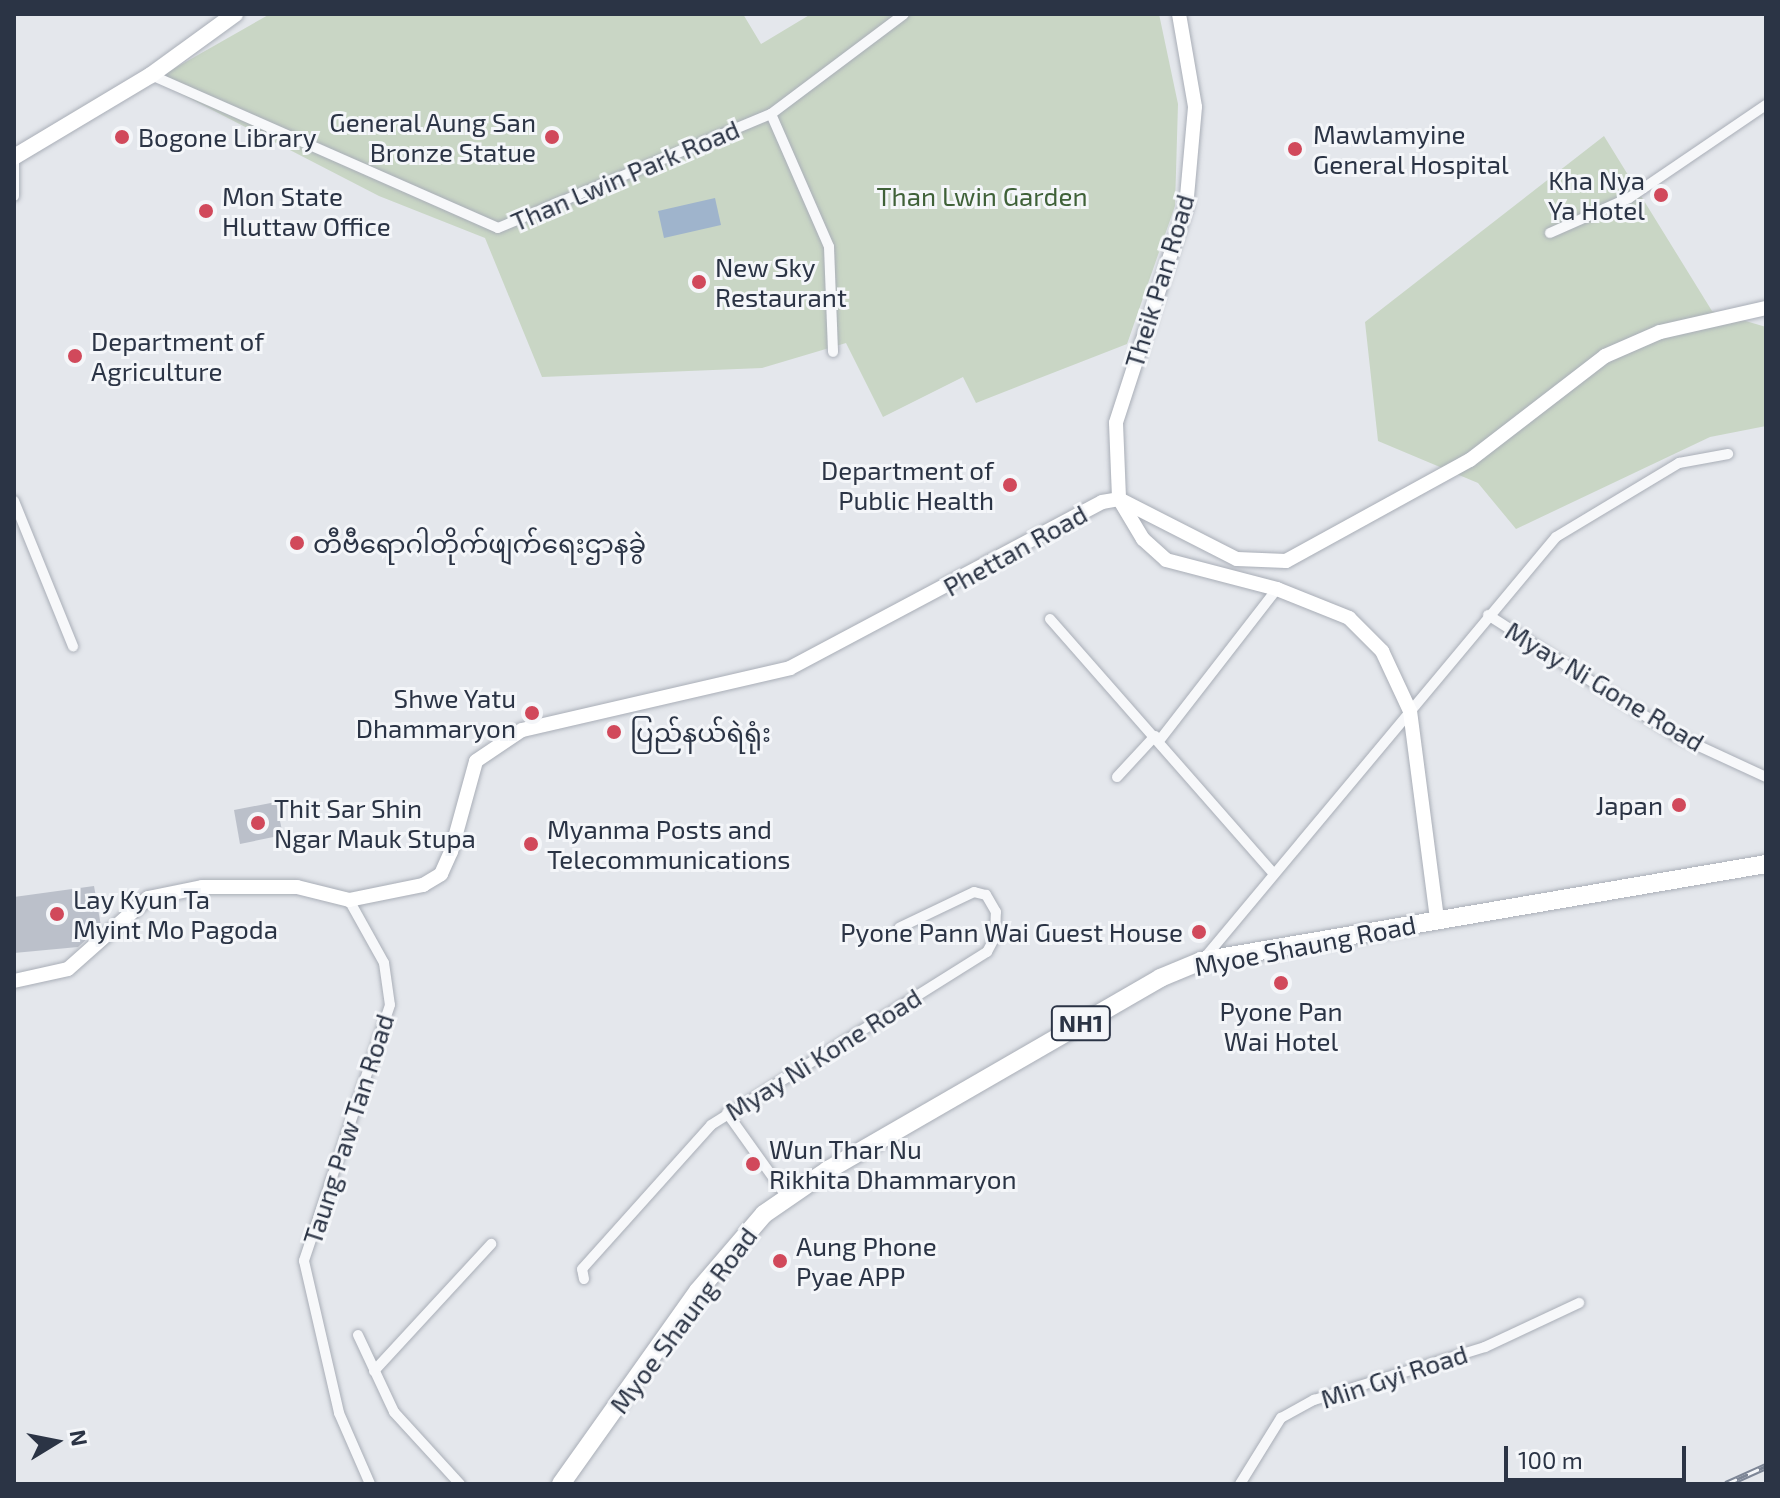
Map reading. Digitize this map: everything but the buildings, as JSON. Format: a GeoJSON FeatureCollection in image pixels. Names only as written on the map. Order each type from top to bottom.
{"type":"FeatureCollection","features":[{"type":"Feature","properties":{"kind":"highway","name":"Myoe Shaung Road"},"geometry":{"type":"LineString","coordinates":[[561,1484],[736,1242],[787,1197],[1024,1055],[1201,961],[1766,864]]}},
{"type":"Feature","properties":{"kind":"main road"},"geometry":{"type":"LineString","coordinates":[[14,157],[151,75],[235,14]]}},
{"type":"Feature","properties":{"kind":"street","name":"Than Lwin Park Road"},"geometry":{"type":"LineString","coordinates":[[151,75],[498,228],[771,114],[904,14]]}},
{"type":"Feature","properties":{"kind":"street","name":"Theik Pan Road"},"geometry":{"type":"LineString","coordinates":[[1119,499],[1116,423],[1186,207],[1195,107],[1179,14]]}},
{"type":"Feature","properties":{"kind":"street"},"geometry":{"type":"LineString","coordinates":[[1550,233],[1629,198],[1766,105]]}},
{"type":"Feature","properties":{"kind":"street"},"geometry":{"type":"LineString","coordinates":[[771,114],[829,247],[833,352]]}},
{"type":"Feature","properties":{"kind":"street"},"geometry":{"type":"LineString","coordinates":[[14,157],[14,196]]}},
{"type":"Feature","properties":{"kind":"street","name":"Phettan Road"},"geometry":{"type":"LineString","coordinates":[[349,900],[423,885],[441,874],[476,761],[522,730],[790,668],[952,587],[1042,531],[1119,499],[1204,547],[1237,559],[1286,561],[1470,460],[1605,356],[1674,328],[1766,308]]}},
{"type":"Feature","properties":{"kind":"street"},"geometry":{"type":"LineString","coordinates":[[1201,961],[1556,537],[1679,463],[1728,454]]}},
{"type":"Feature","properties":{"kind":"street"},"geometry":{"type":"LineString","coordinates":[[1119,499],[1143,539],[1166,560],[1277,589],[1349,618],[1382,651],[1410,711],[1437,919]]}},
{"type":"Feature","properties":{"kind":"street"},"geometry":{"type":"LineString","coordinates":[[14,501],[73,646]]}},
{"type":"Feature","properties":{"kind":"street"},"geometry":{"type":"LineString","coordinates":[[1117,777],[1157,738],[1277,589]]}},
{"type":"Feature","properties":{"kind":"street","name":"Myay Ni Gone Road"},"geometry":{"type":"LineString","coordinates":[[1488,615],[1675,735],[1766,777]]}},
{"type":"Feature","properties":{"kind":"street"},"geometry":{"type":"LineString","coordinates":[[1050,619],[1274,874]]}},
{"type":"Feature","properties":{"kind":"street"},"geometry":{"type":"LineString","coordinates":[[14,981],[68,969],[148,898],[202,887],[297,887],[349,900]]}},
{"type":"Feature","properties":{"kind":"street"},"geometry":{"type":"LineString","coordinates":[[787,1197],[727,1113],[987,952],[995,937],[996,912],[986,895],[974,892],[899,928]]}},
{"type":"Feature","properties":{"kind":"street","name":"Taung Paw Tan Road"},"geometry":{"type":"LineString","coordinates":[[349,900],[384,963],[390,1005],[304,1261],[339,1413],[370,1484]]}},
{"type":"Feature","properties":{"kind":"street","name":"Myay Ni Kone Road"},"geometry":{"type":"LineString","coordinates":[[584,1279],[582,1269],[727,1113]]}},
{"type":"Feature","properties":{"kind":"street"},"geometry":{"type":"LineString","coordinates":[[374,1371],[491,1244]]}},
{"type":"Feature","properties":{"kind":"street","name":"Min Gyi Road"},"geometry":{"type":"LineString","coordinates":[[1240,1484],[1281,1418],[1303,1406],[1485,1347],[1579,1303]]}},
{"type":"Feature","properties":{"kind":"street"},"geometry":{"type":"LineString","coordinates":[[358,1335],[394,1412],[460,1484]]}},
{"type":"Feature","properties":{"kind":"green space","name":"Than Lwin Garden"},"geometry":{"type":"Polygon","coordinates":[[[270,14],[743,14],[761,44],[811,14],[1159,14],[1178,104],[1175,206],[1127,344],[976,403],[963,377],[883,417],[846,343],[762,368],[542,377],[485,238],[379,196],[154,80],[270,14]]]}},
{"type":"Feature","properties":{"kind":"green space"},"geometry":{"type":"Polygon","coordinates":[[[1604,136],[1712,311],[1766,327],[1766,426],[1710,437],[1516,529],[1478,483],[1378,441],[1365,322],[1604,136]]]}},
{"type":"Feature","properties":{"kind":"water"},"geometry":{"type":"Polygon","coordinates":[[[715,198],[721,225],[664,238],[658,211],[715,198]]]}},
{"type":"Feature","properties":{"kind":"railway"},"geometry":{"type":"LineString","coordinates":[[1726,1484],[1766,1466]]}},
{"type":"Feature","properties":{"kind":"place","name":"Bogone Library"},"geometry":{"type":"Point","coordinates":[122,137]}},
{"type":"Feature","properties":{"kind":"place","name":"General Aung San Bronze Statue"},"geometry":{"type":"Point","coordinates":[552,137]}},
{"type":"Feature","properties":{"kind":"place","name":"Mawlamyine General Hospital"},"geometry":{"type":"Point","coordinates":[1295,149]}},
{"type":"Feature","properties":{"kind":"place","name":"Kha Nya Ya Hotel"},"geometry":{"type":"Point","coordinates":[1661,195]}},
{"type":"Feature","properties":{"kind":"place","name":"Mon State Hluttaw Office"},"geometry":{"type":"Point","coordinates":[206,211]}},
{"type":"Feature","properties":{"kind":"place","name":"New Sky Restaurant"},"geometry":{"type":"Point","coordinates":[699,282]}},
{"type":"Feature","properties":{"kind":"place","name":"Department of Agriculture"},"geometry":{"type":"Point","coordinates":[75,356]}},
{"type":"Feature","properties":{"kind":"place","name":"Department of Public Health"},"geometry":{"type":"Point","coordinates":[1010,485]}},
{"type":"Feature","properties":{"kind":"place","name":"တီဗီရောဂါတိုက်ဖျက်ရေးဌာနခွဲ"},"geometry":{"type":"Point","coordinates":[297,543]}},
{"type":"Feature","properties":{"kind":"place","name":"Shwe Yatu Dhammaryon"},"geometry":{"type":"Point","coordinates":[532,713]}},
{"type":"Feature","properties":{"kind":"place","name":"ပြည်နယ်ရဲရုံး"},"geometry":{"type":"Point","coordinates":[614,732]}},
{"type":"Feature","properties":{"kind":"place","name":"Japan"},"geometry":{"type":"Point","coordinates":[1679,805]}},
{"type":"Feature","properties":{"kind":"place","name":"Thit Sar Shin Ngar Mauk Stupa"},"geometry":{"type":"Point","coordinates":[258,823]}},
{"type":"Feature","properties":{"kind":"place","name":"Myanma Posts and Telecommunications"},"geometry":{"type":"Point","coordinates":[531,844]}},
{"type":"Feature","properties":{"kind":"place","name":"Lay Kyun Ta Myint Mo Pagoda"},"geometry":{"type":"Point","coordinates":[57,914]}},
{"type":"Feature","properties":{"kind":"place","name":"Pyone Pann Wai Guest House"},"geometry":{"type":"Point","coordinates":[1199,932]}},
{"type":"Feature","properties":{"kind":"place","name":"Pyone Pan Wai Hotel"},"geometry":{"type":"Point","coordinates":[1281,983]}},
{"type":"Feature","properties":{"kind":"place","name":"Wun Thar Nu Rikhita Dhammaryon"},"geometry":{"type":"Point","coordinates":[753,1164]}},
{"type":"Feature","properties":{"kind":"place","name":"Aung Phone Pyae APP"},"geometry":{"type":"Point","coordinates":[780,1261]}}]}
